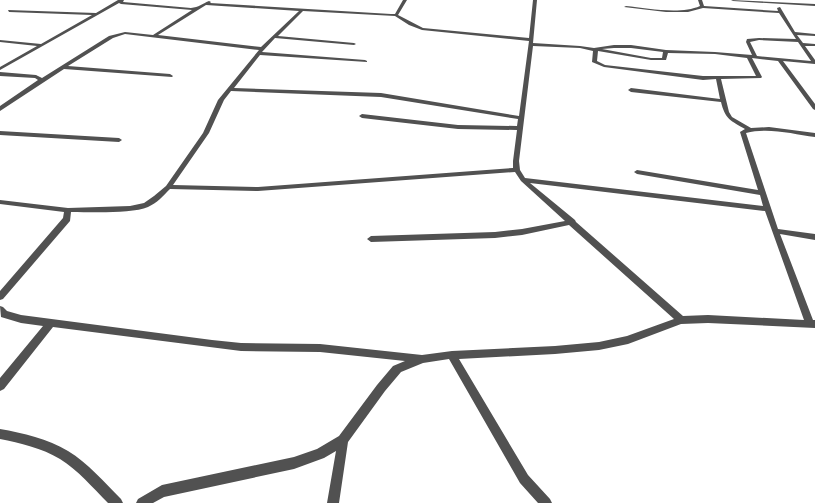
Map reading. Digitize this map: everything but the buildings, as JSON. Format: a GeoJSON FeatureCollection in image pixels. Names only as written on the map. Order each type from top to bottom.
{"type":"FeatureCollection","features":[{"type":"Feature","properties":{"kind":"street"},"geometry":{"type":"LineString","coordinates":[[0,69],[122,0],[120,3],[199,8]]}},
{"type":"Feature","properties":{"kind":"street"},"geometry":{"type":"LineString","coordinates":[[154,36],[211,0]]}},
{"type":"Feature","properties":{"kind":"street"},"geometry":{"type":"LineString","coordinates":[[396,15],[405,0]]}},
{"type":"Feature","properties":{"kind":"street"},"geometry":{"type":"LineString","coordinates":[[535,0],[516,161],[517,170],[523,180],[681,320]]}},
{"type":"Feature","properties":{"kind":"street"},"geometry":{"type":"LineString","coordinates":[[700,0],[702,7]]}},
{"type":"Feature","properties":{"kind":"street"},"geometry":{"type":"LineString","coordinates":[[733,0],[778,1],[815,5]]}},
{"type":"Feature","properties":{"kind":"street"},"geometry":{"type":"LineString","coordinates":[[778,1],[780,12],[811,59],[815,62]]}},
{"type":"Feature","properties":{"kind":"street"},"geometry":{"type":"LineString","coordinates":[[204,4],[396,15],[422,29],[596,49],[658,60],[664,59],[666,51]]}},
{"type":"Feature","properties":{"kind":"street"},"geometry":{"type":"LineString","coordinates":[[626,6],[684,11],[695,10],[702,7],[780,12]]}},
{"type":"Feature","properties":{"kind":"street"},"geometry":{"type":"LineString","coordinates":[[0,202],[68,210],[130,208],[146,205],[168,187],[206,133],[212,123],[221,100],[229,89],[261,51],[302,10]]}},
{"type":"Feature","properties":{"kind":"street"},"geometry":{"type":"LineString","coordinates":[[9,11],[98,14]]}},
{"type":"Feature","properties":{"kind":"street"},"geometry":{"type":"LineString","coordinates":[[1,108],[62,67],[118,35],[133,33],[261,51],[365,61]]}},
{"type":"Feature","properties":{"kind":"street"},"geometry":{"type":"LineString","coordinates":[[795,33],[815,35]]}},
{"type":"Feature","properties":{"kind":"street"},"geometry":{"type":"LineString","coordinates":[[275,36],[354,44]]}},
{"type":"Feature","properties":{"kind":"street"},"geometry":{"type":"LineString","coordinates":[[756,57],[748,42],[749,40],[759,39],[801,43],[815,46]]}},
{"type":"Feature","properties":{"kind":"street"},"geometry":{"type":"LineString","coordinates":[[0,41],[42,45]]}},
{"type":"Feature","properties":{"kind":"street"},"geometry":{"type":"LineString","coordinates":[[596,49],[607,46],[623,46],[666,51],[815,62]]}},
{"type":"Feature","properties":{"kind":"street"},"geometry":{"type":"LineString","coordinates":[[596,49],[594,62],[604,66],[697,78],[754,78],[759,76],[749,56]]}},
{"type":"Feature","properties":{"kind":"street"},"geometry":{"type":"LineString","coordinates":[[779,59],[815,108]]}},
{"type":"Feature","properties":{"kind":"street"},"geometry":{"type":"LineString","coordinates":[[62,67],[170,76]]}},
{"type":"Feature","properties":{"kind":"street"},"geometry":{"type":"LineString","coordinates":[[0,74],[36,77],[42,80]]}},
{"type":"Feature","properties":{"kind":"street"},"geometry":{"type":"LineString","coordinates":[[718,78],[726,112],[730,118],[749,130]]}},
{"type":"Feature","properties":{"kind":"street"},"geometry":{"type":"LineString","coordinates":[[229,89],[381,95],[522,118]]}},
{"type":"Feature","properties":{"kind":"street"},"geometry":{"type":"LineString","coordinates":[[631,90],[723,101]]}},
{"type":"Feature","properties":{"kind":"street"},"geometry":{"type":"LineString","coordinates":[[362,116],[458,127],[521,128]]}},
{"type":"Feature","properties":{"kind":"street"},"geometry":{"type":"LineString","coordinates":[[1,313],[20,319],[212,344],[241,347],[320,348],[422,359],[452,355],[555,350],[599,346],[628,340],[681,320],[708,319],[812,324],[775,231],[743,132],[760,129],[815,135]]}},
{"type":"Feature","properties":{"kind":"street"},"geometry":{"type":"LineString","coordinates":[[0,133],[119,140]]}},
{"type":"Feature","properties":{"kind":"street"},"geometry":{"type":"LineString","coordinates":[[168,187],[258,190],[517,170]]}},
{"type":"Feature","properties":{"kind":"street"},"geometry":{"type":"LineString","coordinates":[[637,172],[763,193]]}},
{"type":"Feature","properties":{"kind":"street"},"geometry":{"type":"LineString","coordinates":[[523,180],[768,209]]}},
{"type":"Feature","properties":{"kind":"street"},"geometry":{"type":"LineString","coordinates":[[0,297],[67,219],[68,210]]}},
{"type":"Feature","properties":{"kind":"street"},"geometry":{"type":"LineString","coordinates":[[371,239],[495,235],[522,232],[572,222]]}},
{"type":"Feature","properties":{"kind":"street"},"geometry":{"type":"LineString","coordinates":[[775,231],[815,237]]}},
{"type":"Feature","properties":{"kind":"street"},"geometry":{"type":"LineString","coordinates":[[0,386],[51,323]]}},
{"type":"Feature","properties":{"kind":"street"},"geometry":{"type":"LineString","coordinates":[[452,355],[524,479],[546,503]]}},
{"type":"Feature","properties":{"kind":"street"},"geometry":{"type":"LineString","coordinates":[[142,503],[162,491],[294,463],[320,454],[343,440],[381,388],[397,369],[422,359]]}},
{"type":"Feature","properties":{"kind":"street"},"geometry":{"type":"LineString","coordinates":[[0,434],[42,446],[64,455],[116,503]]}},
{"type":"Feature","properties":{"kind":"street"},"geometry":{"type":"LineString","coordinates":[[333,503],[343,440]]}}]}
